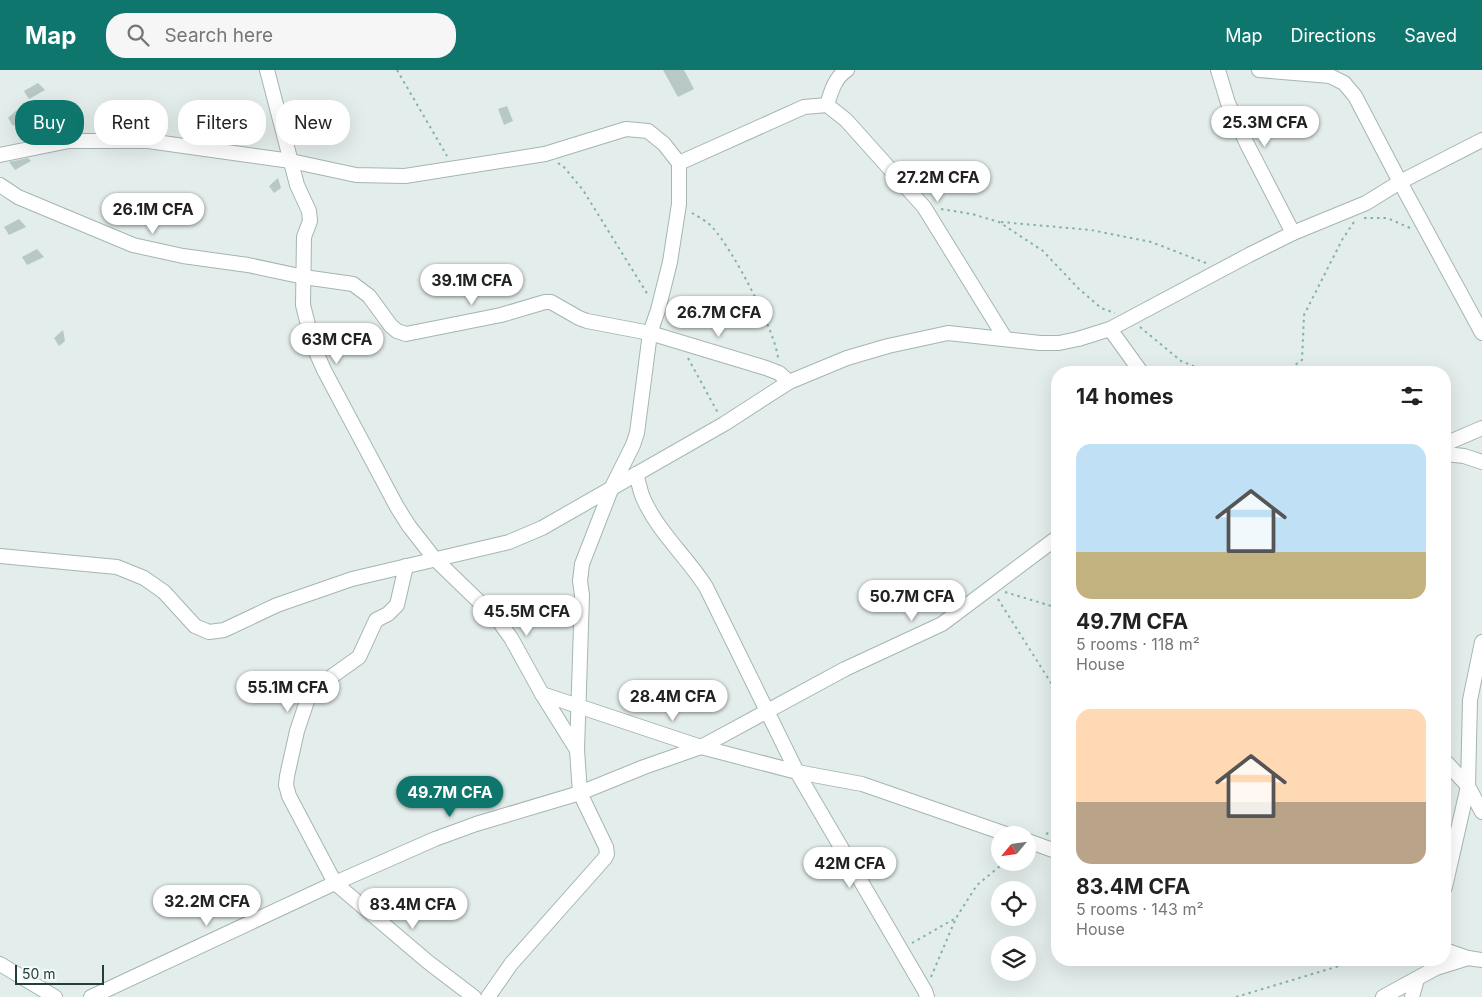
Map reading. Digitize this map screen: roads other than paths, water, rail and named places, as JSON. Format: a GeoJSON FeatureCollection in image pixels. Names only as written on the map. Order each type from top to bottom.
{"type":"FeatureCollection","features":[{"type":"Feature","properties":{"kind":"street"},"geometry":{"type":"LineString","coordinates":[[267,70],[297,185],[309,211],[310,221],[304,237],[303,305],[312,345],[397,507],[409,526],[434,558],[498,620],[511,638],[542,694],[577,750]]}},
{"type":"Feature","properties":{"kind":"street"},"geometry":{"type":"LineString","coordinates":[[827,105],[832,89],[841,74],[847,70]]}},
{"type":"Feature","properties":{"kind":"street"},"geometry":{"type":"LineString","coordinates":[[1218,70],[1228,104],[1293,233]]}},
{"type":"Feature","properties":{"kind":"street"},"geometry":{"type":"LineString","coordinates":[[1259,70],[1330,76],[1344,83],[1355,96],[1482,333]]}},
{"type":"Feature","properties":{"kind":"street"},"geometry":{"type":"LineString","coordinates":[[679,163],[804,108],[827,105],[846,120],[924,207],[1005,338]]}},
{"type":"Feature","properties":{"kind":"street"},"geometry":{"type":"LineString","coordinates":[[0,155],[69,141],[148,141],[291,161],[356,175],[405,176],[545,154],[626,129],[648,130],[664,144],[679,163],[679,204],[670,262],[650,333],[637,433],[634,445],[612,488],[582,564],[580,581],[582,595],[580,708],[577,750],[580,793],[606,847],[607,854],[606,858],[512,964],[488,997]]}},
{"type":"Feature","properties":{"kind":"street"},"geometry":{"type":"LineString","coordinates":[[0,556],[117,567],[144,578],[164,592],[195,626],[209,632],[224,630],[277,606],[352,579],[434,558],[509,542],[542,528],[724,424],[784,377],[888,346],[948,333],[1040,343],[1059,343],[1110,329],[1293,233],[1366,203],[1400,182],[1482,140]]}},
{"type":"Feature","properties":{"kind":"street"},"geometry":{"type":"LineString","coordinates":[[0,185],[26,201],[133,245],[183,256],[248,265],[304,277],[353,284],[370,296],[391,326],[397,331],[406,334],[501,315],[551,302],[587,321],[650,333],[680,341],[784,377]]}},
{"type":"Feature","properties":{"kind":"street"},"geometry":{"type":"LineString","coordinates":[[1110,329],[1137,366]]}},
{"type":"Feature","properties":{"kind":"street"},"geometry":{"type":"LineString","coordinates":[[1451,441],[1482,428]]}},
{"type":"Feature","properties":{"kind":"street"},"geometry":{"type":"LineString","coordinates":[[1451,455],[1464,456],[1482,462]]}},
{"type":"Feature","properties":{"kind":"street"},"geometry":{"type":"LineString","coordinates":[[636,474],[644,500],[658,524],[677,550],[693,567],[706,587],[797,772],[926,994]]}},
{"type":"Feature","properties":{"kind":"street"},"geometry":{"type":"LineString","coordinates":[[91,997],[435,839],[476,824],[580,793],[644,767],[701,747],[845,669],[942,624],[1051,542]]}},
{"type":"Feature","properties":{"kind":"street"},"geometry":{"type":"LineString","coordinates":[[406,566],[397,605],[388,614],[376,620],[359,657],[310,692],[297,731],[286,785],[289,796],[336,883],[428,962],[474,997]]}},
{"type":"Feature","properties":{"kind":"street"},"geometry":{"type":"LineString","coordinates":[[1451,861],[1468,786],[1470,700],[1482,642]]}},
{"type":"Feature","properties":{"kind":"street"},"geometry":{"type":"LineString","coordinates":[[542,694],[701,747],[797,772],[862,784],[991,829]]}},
{"type":"Feature","properties":{"kind":"street"},"geometry":{"type":"LineString","coordinates":[[1451,768],[1468,786],[1482,812]]}},
{"type":"Feature","properties":{"kind":"street"},"geometry":{"type":"LineString","coordinates":[[1036,844],[1051,849]]}},
{"type":"Feature","properties":{"kind":"street"},"geometry":{"type":"LineString","coordinates":[[1451,952],[1475,959]]}},
{"type":"Feature","properties":{"kind":"street"},"geometry":{"type":"LineString","coordinates":[[1451,965],[1475,959]]}},
{"type":"Feature","properties":{"kind":"street"},"geometry":{"type":"LineString","coordinates":[[0,964],[55,997]]}},
{"type":"Feature","properties":{"kind":"street"},"geometry":{"type":"LineString","coordinates":[[1382,997],[1436,968],[1445,966]]}},
{"type":"Feature","properties":{"kind":"street"},"geometry":{"type":"LineString","coordinates":[[1412,997],[1417,979]]}}]}
